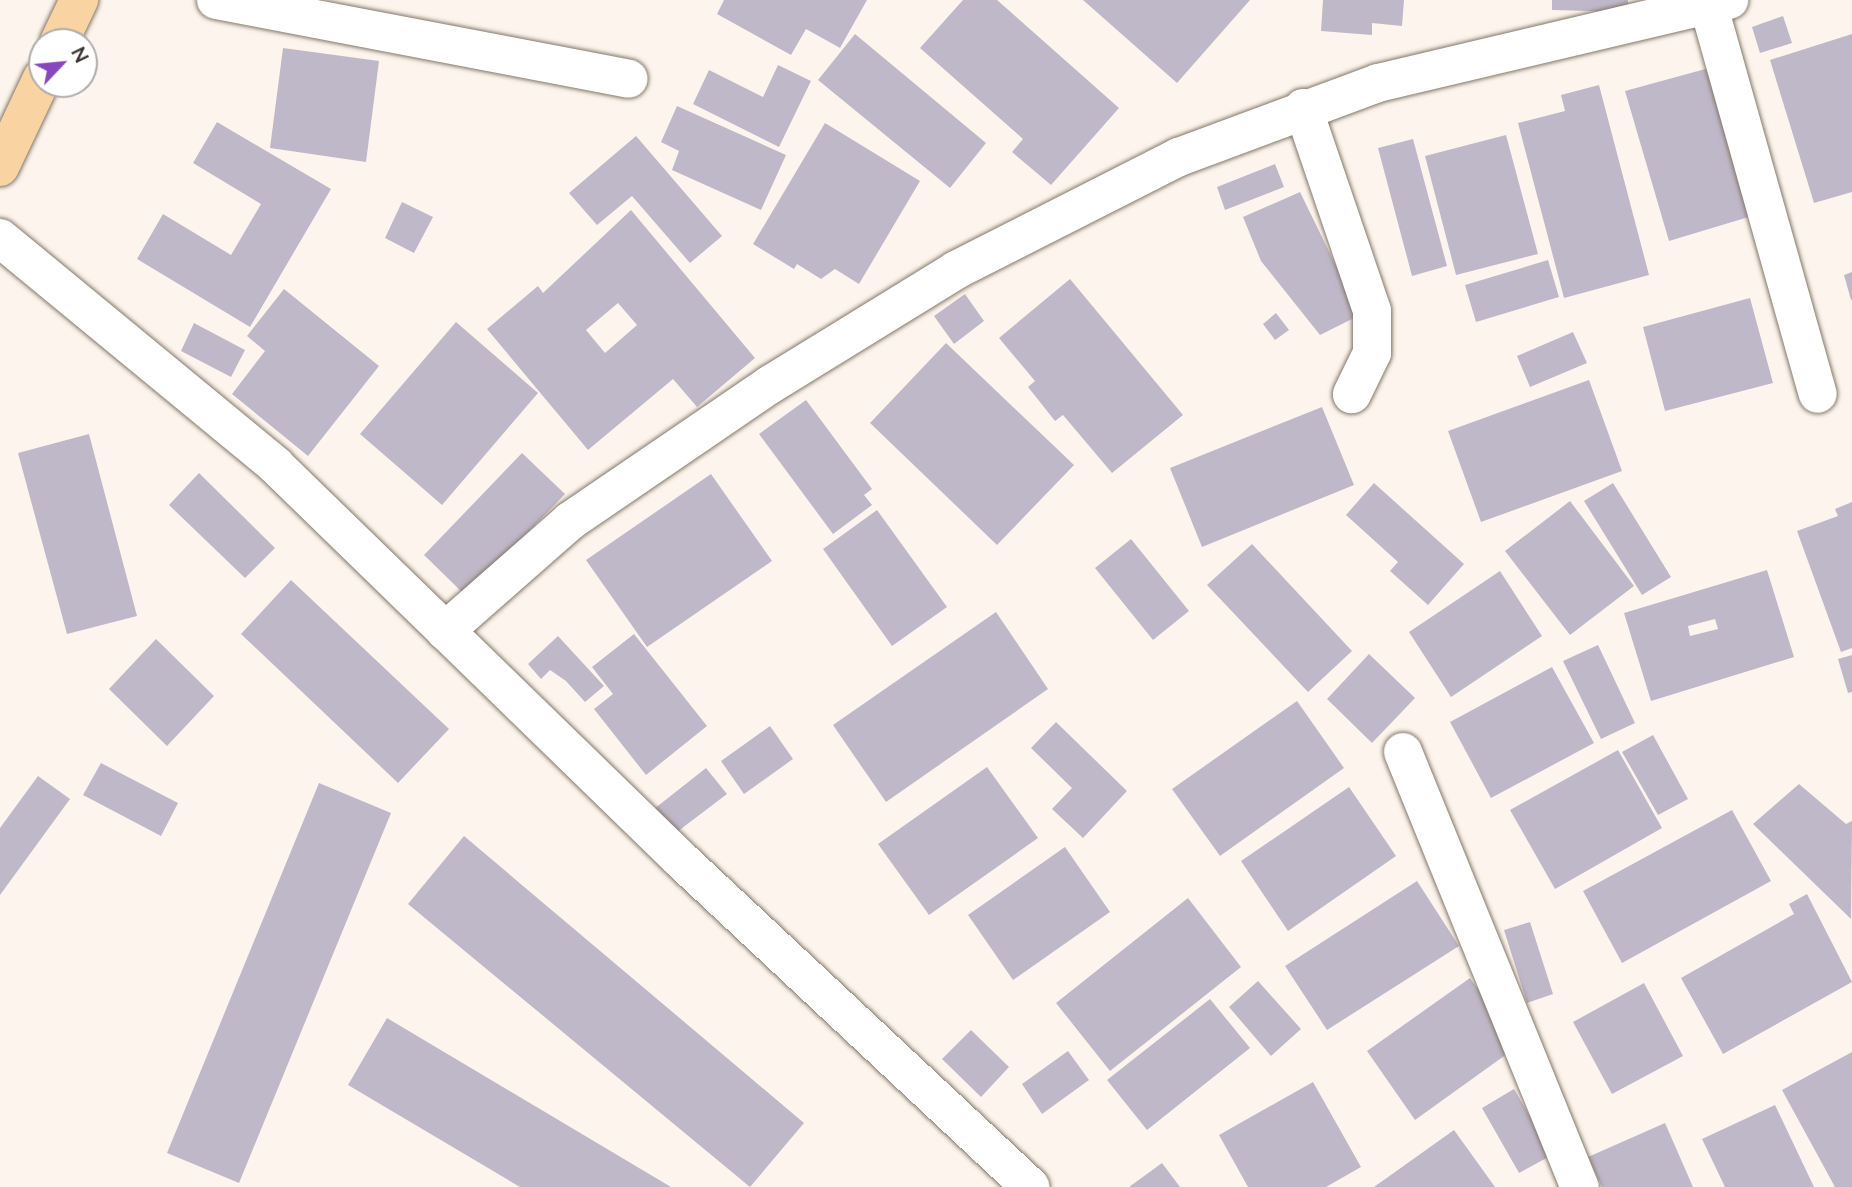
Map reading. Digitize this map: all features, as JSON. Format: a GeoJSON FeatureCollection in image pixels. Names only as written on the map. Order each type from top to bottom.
{"type":"FeatureCollection","features":[{"type":"Feature","properties":{"kind":"main road"},"geometry":{"type":"LineString","coordinates":[[66,28],[79,0]]}},
{"type":"Feature","properties":{"kind":"main road"},"geometry":{"type":"LineString","coordinates":[[0,167],[33,98]]}},
{"type":"Feature","properties":{"kind":"street"},"geometry":{"type":"LineString","coordinates":[[216,0],[629,79]]}},
{"type":"Feature","properties":{"kind":"street"},"geometry":{"type":"LineString","coordinates":[[445,631],[570,521],[771,384],[945,277],[1179,157],[1303,108],[1378,83],[1715,2],[1818,394]]}},
{"type":"Feature","properties":{"kind":"street"},"geometry":{"type":"LineString","coordinates":[[1303,108],[1372,311],[1372,354],[1352,394]]}},
{"type":"Feature","properties":{"kind":"street"},"geometry":{"type":"LineString","coordinates":[[0,238],[275,465],[445,631],[1031,1187]]}},
{"type":"Feature","properties":{"kind":"street"},"geometry":{"type":"LineString","coordinates":[[1403,752],[1580,1187]]}},
{"type":"Feature","properties":{"kind":"building"},"geometry":{"type":"Polygon","coordinates":[[[724,0],[867,0],[840,48],[806,29],[791,55],[717,14],[724,0]]]}},
{"type":"Feature","properties":{"kind":"building"},"geometry":{"type":"Polygon","coordinates":[[[963,0],[997,0],[1119,108],[1051,185],[1012,152],[1023,139],[920,48],[963,0]]]}},
{"type":"Feature","properties":{"kind":"building"},"geometry":{"type":"Polygon","coordinates":[[[1083,0],[1250,0],[1177,83],[1083,0]]]}},
{"type":"Feature","properties":{"kind":"building"},"geometry":{"type":"Polygon","coordinates":[[[1323,0],[1404,0],[1402,26],[1372,23],[1372,35],[1321,31],[1323,0]]]}},
{"type":"Feature","properties":{"kind":"building"},"geometry":{"type":"Polygon","coordinates":[[[1552,0],[1628,0],[1628,12],[1552,10],[1552,0]]]}},
{"type":"Feature","properties":{"kind":"building"},"geometry":{"type":"Polygon","coordinates":[[[1783,16],[1792,43],[1760,53],[1752,27],[1783,16]]]}},
{"type":"Feature","properties":{"kind":"building"},"geometry":{"type":"Polygon","coordinates":[[[855,34],[986,143],[950,188],[818,80],[855,34]]]}},
{"type":"Feature","properties":{"kind":"building"},"geometry":{"type":"Polygon","coordinates":[[[1852,34],[1852,192],[1814,203],[1770,60],[1852,34]]]}},
{"type":"Feature","properties":{"kind":"building"},"geometry":{"type":"Polygon","coordinates":[[[283,48],[379,61],[366,162],[270,148],[283,48]]]}},
{"type":"Feature","properties":{"kind":"building"},"geometry":{"type":"Polygon","coordinates":[[[778,65],[811,81],[779,147],[693,104],[709,70],[763,97],[778,65]]]}},
{"type":"Feature","properties":{"kind":"building"},"geometry":{"type":"Polygon","coordinates":[[[1709,68],[1752,216],[1669,241],[1625,91],[1709,68]]]}},
{"type":"Feature","properties":{"kind":"building"},"geometry":{"type":"Polygon","coordinates":[[[1599,85],[1649,275],[1564,298],[1518,123],[1565,111],[1561,95],[1599,85]]]}},
{"type":"Feature","properties":{"kind":"building"},"geometry":{"type":"Polygon","coordinates":[[[677,106],[786,155],[761,210],[672,170],[679,151],[661,142],[677,106]]]}},
{"type":"Feature","properties":{"kind":"building"},"geometry":{"type":"Polygon","coordinates":[[[217,122],[331,189],[250,327],[137,259],[163,214],[231,255],[261,204],[193,163],[217,122]]]}},
{"type":"Feature","properties":{"kind":"building"},"geometry":{"type":"Polygon","coordinates":[[[825,123],[920,181],[859,284],[835,269],[821,279],[797,264],[794,269],[753,244],[825,123]]]}},
{"type":"Feature","properties":{"kind":"building"},"geometry":{"type":"Polygon","coordinates":[[[1506,135],[1538,254],[1456,275],[1425,156],[1506,135]]]}},
{"type":"Feature","properties":{"kind":"building"},"geometry":{"type":"Polygon","coordinates":[[[636,136],[722,236],[690,263],[632,196],[597,225],[569,193],[636,136]]]}},
{"type":"Feature","properties":{"kind":"building"},"geometry":{"type":"Polygon","coordinates":[[[1413,139],[1447,266],[1412,276],[1378,148],[1413,139]]]}},
{"type":"Feature","properties":{"kind":"building"},"geometry":{"type":"Polygon","coordinates":[[[1275,164],[1284,187],[1225,210],[1217,187],[1275,164]]]}},
{"type":"Feature","properties":{"kind":"building"},"geometry":{"type":"Polygon","coordinates":[[[1300,192],[1360,315],[1320,335],[1261,261],[1243,217],[1300,192]]]}},
{"type":"Feature","properties":{"kind":"building"},"geometry":{"type":"Polygon","coordinates":[[[402,202],[433,217],[414,253],[385,238],[402,202]]]}},
{"type":"Feature","properties":{"kind":"building"},"geometry":{"type":"Polygon","coordinates":[[[631,210],[755,358],[697,407],[673,379],[588,450],[487,329],[538,286],[543,293],[631,210]],[[618,303],[586,330],[605,353],[637,325],[618,303]]]}},
{"type":"Feature","properties":{"kind":"building"},"geometry":{"type":"Polygon","coordinates":[[[1548,260],[1559,297],[1476,322],[1465,285],[1548,260]]]}},
{"type":"Feature","properties":{"kind":"building"},"geometry":{"type":"Polygon","coordinates":[[[1852,272],[1852,300],[1851,300],[1844,275],[1852,272]]]}},
{"type":"Feature","properties":{"kind":"building"},"geometry":{"type":"Polygon","coordinates":[[[1070,279],[1183,415],[1112,473],[1063,415],[1055,421],[1028,387],[1035,381],[999,338],[1070,279]]]}},
{"type":"Feature","properties":{"kind":"building"},"geometry":{"type":"Polygon","coordinates":[[[284,289],[379,366],[308,456],[232,394],[265,351],[247,336],[284,289]]]}},
{"type":"Feature","properties":{"kind":"building"},"geometry":{"type":"Polygon","coordinates":[[[965,294],[984,321],[954,344],[934,316],[965,294]]]}},
{"type":"Feature","properties":{"kind":"building"},"geometry":{"type":"Polygon","coordinates":[[[1750,298],[1773,383],[1665,411],[1643,327],[1750,298]]]}},
{"type":"Feature","properties":{"kind":"building"},"geometry":{"type":"Polygon","coordinates":[[[1276,313],[1289,330],[1275,340],[1263,324],[1276,313]]]}},
{"type":"Feature","properties":{"kind":"building"},"geometry":{"type":"Polygon","coordinates":[[[456,322],[538,393],[442,505],[360,434],[456,322]]]}},
{"type":"Feature","properties":{"kind":"building"},"geometry":{"type":"Polygon","coordinates":[[[194,323],[245,350],[231,377],[181,351],[194,323]]]}},
{"type":"Feature","properties":{"kind":"building"},"geometry":{"type":"Polygon","coordinates":[[[1573,332],[1587,363],[1530,387],[1517,356],[1573,332]]]}},
{"type":"Feature","properties":{"kind":"building"},"geometry":{"type":"Polygon","coordinates":[[[946,343],[1074,465],[997,545],[870,423],[946,343]]]}},
{"type":"Feature","properties":{"kind":"building"},"geometry":{"type":"Polygon","coordinates":[[[1589,380],[1622,471],[1481,522],[1448,431],[1589,380]]]}},
{"type":"Feature","properties":{"kind":"building"},"geometry":{"type":"Polygon","coordinates":[[[806,400],[872,489],[864,495],[872,505],[833,534],[759,434],[806,400]]]}},
{"type":"Feature","properties":{"kind":"building"},"geometry":{"type":"Polygon","coordinates":[[[1322,407],[1354,485],[1202,547],[1170,468],[1322,407]]]}},
{"type":"Feature","properties":{"kind":"building"},"geometry":{"type":"Polygon","coordinates":[[[89,434],[137,616],[67,634],[18,453],[89,434]]]}},
{"type":"Feature","properties":{"kind":"building"},"geometry":{"type":"Polygon","coordinates":[[[522,453],[565,494],[466,596],[424,555],[522,453]]]}},
{"type":"Feature","properties":{"kind":"building"},"geometry":{"type":"Polygon","coordinates":[[[199,473],[275,548],[245,578],[169,505],[199,473]]]}},
{"type":"Feature","properties":{"kind":"building"},"geometry":{"type":"Polygon","coordinates":[[[711,474],[772,561],[647,647],[586,560],[711,474]]]}},
{"type":"Feature","properties":{"kind":"building"},"geometry":{"type":"Polygon","coordinates":[[[1374,483],[1464,564],[1428,605],[1390,571],[1398,562],[1346,515],[1374,483]]]}},
{"type":"Feature","properties":{"kind":"building"},"geometry":{"type":"Polygon","coordinates":[[[1613,483],[1671,577],[1642,595],[1584,501],[1613,483]]]}},
{"type":"Feature","properties":{"kind":"building"},"geometry":{"type":"Polygon","coordinates":[[[1570,501],[1634,586],[1570,635],[1505,551],[1570,501]]]}},
{"type":"Feature","properties":{"kind":"building"},"geometry":{"type":"Polygon","coordinates":[[[1852,502],[1852,648],[1841,652],[1797,531],[1838,516],[1835,509],[1852,502]]]}},
{"type":"Feature","properties":{"kind":"building"},"geometry":{"type":"Polygon","coordinates":[[[877,510],[947,607],[892,646],[823,549],[877,510]]]}},
{"type":"Feature","properties":{"kind":"building"},"geometry":{"type":"Polygon","coordinates":[[[1131,539],[1189,611],[1153,640],[1095,568],[1131,539]]]}},
{"type":"Feature","properties":{"kind":"building"},"geometry":{"type":"Polygon","coordinates":[[[1252,544],[1352,651],[1308,692],[1207,585],[1252,544]]]}},
{"type":"Feature","properties":{"kind":"building"},"geometry":{"type":"Polygon","coordinates":[[[1767,570],[1794,657],[1651,701],[1624,613],[1767,570]],[[1715,619],[1688,626],[1690,636],[1718,629],[1715,619]]]}},
{"type":"Feature","properties":{"kind":"building"},"geometry":{"type":"Polygon","coordinates":[[[1500,571],[1542,636],[1451,697],[1409,632],[1500,571]]]}},
{"type":"Feature","properties":{"kind":"building"},"geometry":{"type":"Polygon","coordinates":[[[291,580],[449,729],[398,783],[241,634],[291,580]]]}},
{"type":"Feature","properties":{"kind":"building"},"geometry":{"type":"Polygon","coordinates":[[[996,612],[1048,689],[886,802],[833,725],[996,612]]]}},
{"type":"Feature","properties":{"kind":"building"},"geometry":{"type":"Polygon","coordinates":[[[634,634],[707,726],[646,775],[594,709],[613,694],[592,667],[634,634]]]}},
{"type":"Feature","properties":{"kind":"building"},"geometry":{"type":"Polygon","coordinates":[[[558,636],[604,686],[585,702],[566,681],[550,670],[541,679],[528,664],[558,636]]]}},
{"type":"Feature","properties":{"kind":"building"},"geometry":{"type":"Polygon","coordinates":[[[156,639],[214,696],[167,746],[109,689],[156,639]]]}},
{"type":"Feature","properties":{"kind":"building"},"geometry":{"type":"Polygon","coordinates":[[[1598,645],[1635,723],[1601,739],[1563,661],[1598,645]]]}},
{"type":"Feature","properties":{"kind":"building"},"geometry":{"type":"Polygon","coordinates":[[[1369,654],[1415,698],[1372,743],[1327,699],[1369,654]]]}},
{"type":"Feature","properties":{"kind":"building"},"geometry":{"type":"Polygon","coordinates":[[[1852,655],[1852,692],[1848,693],[1838,659],[1852,655]]]}},
{"type":"Feature","properties":{"kind":"building"},"geometry":{"type":"Polygon","coordinates":[[[1552,667],[1594,743],[1491,798],[1450,722],[1552,667]]]}},
{"type":"Feature","properties":{"kind":"building"},"geometry":{"type":"Polygon","coordinates":[[[1297,701],[1344,768],[1220,856],[1172,789],[1297,701]]]}},
{"type":"Feature","properties":{"kind":"building"},"geometry":{"type":"Polygon","coordinates":[[[1056,722],[1127,791],[1083,838],[1052,809],[1072,788],[1031,748],[1056,722]]]}},
{"type":"Feature","properties":{"kind":"building"},"geometry":{"type":"Polygon","coordinates":[[[770,726],[793,759],[744,794],[721,761],[770,726]]]}},
{"type":"Feature","properties":{"kind":"building"},"geometry":{"type":"Polygon","coordinates":[[[1653,735],[1688,799],[1658,815],[1622,752],[1653,735]]]}},
{"type":"Feature","properties":{"kind":"building"},"geometry":{"type":"Polygon","coordinates":[[[1618,750],[1662,828],[1555,889],[1510,810],[1618,750]]]}},
{"type":"Feature","properties":{"kind":"building"},"geometry":{"type":"Polygon","coordinates":[[[101,763],[178,803],[161,836],[83,795],[101,763]]]}},
{"type":"Feature","properties":{"kind":"building"},"geometry":{"type":"Polygon","coordinates":[[[987,767],[1038,838],[929,915],[878,844],[987,767]]]}},
{"type":"Feature","properties":{"kind":"building"},"geometry":{"type":"Polygon","coordinates":[[[706,768],[727,794],[673,835],[654,809],[706,768]]]}},
{"type":"Feature","properties":{"kind":"building"},"geometry":{"type":"Polygon","coordinates":[[[38,776],[70,799],[0,895],[0,828],[38,776]]]}},
{"type":"Feature","properties":{"kind":"building"},"geometry":{"type":"Polygon","coordinates":[[[319,783],[391,813],[239,1183],[167,1153],[319,783]]]}},
{"type":"Feature","properties":{"kind":"building"},"geometry":{"type":"Polygon","coordinates":[[[1799,784],[1846,824],[1852,821],[1851,919],[1753,824],[1799,784]]]}},
{"type":"Feature","properties":{"kind":"building"},"geometry":{"type":"Polygon","coordinates":[[[1349,787],[1396,856],[1288,931],[1241,861],[1349,787]]]}},
{"type":"Feature","properties":{"kind":"building"},"geometry":{"type":"Polygon","coordinates":[[[1732,810],[1771,881],[1622,963],[1583,891],[1732,810]]]}},
{"type":"Feature","properties":{"kind":"building"},"geometry":{"type":"Polygon","coordinates":[[[464,836],[804,1123],[750,1187],[408,904],[464,836]]]}},
{"type":"Feature","properties":{"kind":"building"},"geometry":{"type":"Polygon","coordinates":[[[1065,847],[1110,912],[1013,980],[968,915],[1065,847]]]}},
{"type":"Feature","properties":{"kind":"building"},"geometry":{"type":"Polygon","coordinates":[[[1417,881],[1459,946],[1327,1030],[1285,966],[1417,881]]]}},
{"type":"Feature","properties":{"kind":"building"},"geometry":{"type":"Polygon","coordinates":[[[1807,894],[1852,982],[1723,1054],[1681,978],[1794,914],[1789,904],[1807,894]]]}},
{"type":"Feature","properties":{"kind":"building"},"geometry":{"type":"Polygon","coordinates":[[[1188,898],[1241,967],[1110,1071],[1056,1003],[1188,898]]]}},
{"type":"Feature","properties":{"kind":"building"},"geometry":{"type":"Polygon","coordinates":[[[1530,922],[1553,994],[1527,1003],[1504,930],[1530,922]]]}},
{"type":"Feature","properties":{"kind":"building"},"geometry":{"type":"Polygon","coordinates":[[[1470,978],[1518,1046],[1415,1120],[1367,1051],[1470,978]]]}},
{"type":"Feature","properties":{"kind":"building"},"geometry":{"type":"Polygon","coordinates":[[[1258,981],[1301,1029],[1271,1056],[1229,1007],[1258,981]]]}},
{"type":"Feature","properties":{"kind":"building"},"geometry":{"type":"Polygon","coordinates":[[[1644,983],[1683,1056],[1612,1094],[1573,1022],[1644,983]]]}},
{"type":"Feature","properties":{"kind":"building"},"geometry":{"type":"Polygon","coordinates":[[[1210,999],[1250,1048],[1147,1130],[1107,1080],[1210,999]]]}},
{"type":"Feature","properties":{"kind":"building"},"geometry":{"type":"Polygon","coordinates":[[[387,1018],[671,1187],[520,1187],[348,1085],[387,1018]]]}},
{"type":"Feature","properties":{"kind":"building"},"geometry":{"type":"Polygon","coordinates":[[[971,1030],[1009,1067],[981,1097],[942,1059],[971,1030]]]}},
{"type":"Feature","properties":{"kind":"building"},"geometry":{"type":"Polygon","coordinates":[[[1068,1051],[1089,1080],[1042,1114],[1022,1084],[1068,1051]]]}},
{"type":"Feature","properties":{"kind":"building"},"geometry":{"type":"Polygon","coordinates":[[[1852,1052],[1852,1187],[1835,1187],[1782,1090],[1852,1052]]]}},
{"type":"Feature","properties":{"kind":"building"},"geometry":{"type":"Polygon","coordinates":[[[1313,1082],[1361,1167],[1326,1187],[1248,1187],[1219,1135],[1313,1082]]]}},
{"type":"Feature","properties":{"kind":"building"},"geometry":{"type":"Polygon","coordinates":[[[1514,1089],[1552,1155],[1519,1173],[1482,1108],[1514,1089]]]}},
{"type":"Feature","properties":{"kind":"building"},"geometry":{"type":"Polygon","coordinates":[[[1775,1105],[1814,1187],[1725,1187],[1702,1139],[1775,1105]]]}},
{"type":"Feature","properties":{"kind":"building"},"geometry":{"type":"Polygon","coordinates":[[[1665,1123],[1693,1187],[1602,1187],[1588,1157],[1665,1123]]]}},
{"type":"Feature","properties":{"kind":"building"},"geometry":{"type":"Polygon","coordinates":[[[1454,1130],[1495,1187],[1374,1187],[1454,1130]]]}},
{"type":"Feature","properties":{"kind":"building"},"geometry":{"type":"Polygon","coordinates":[[[1162,1163],[1180,1187],[1129,1187],[1162,1163]]]}}]}
